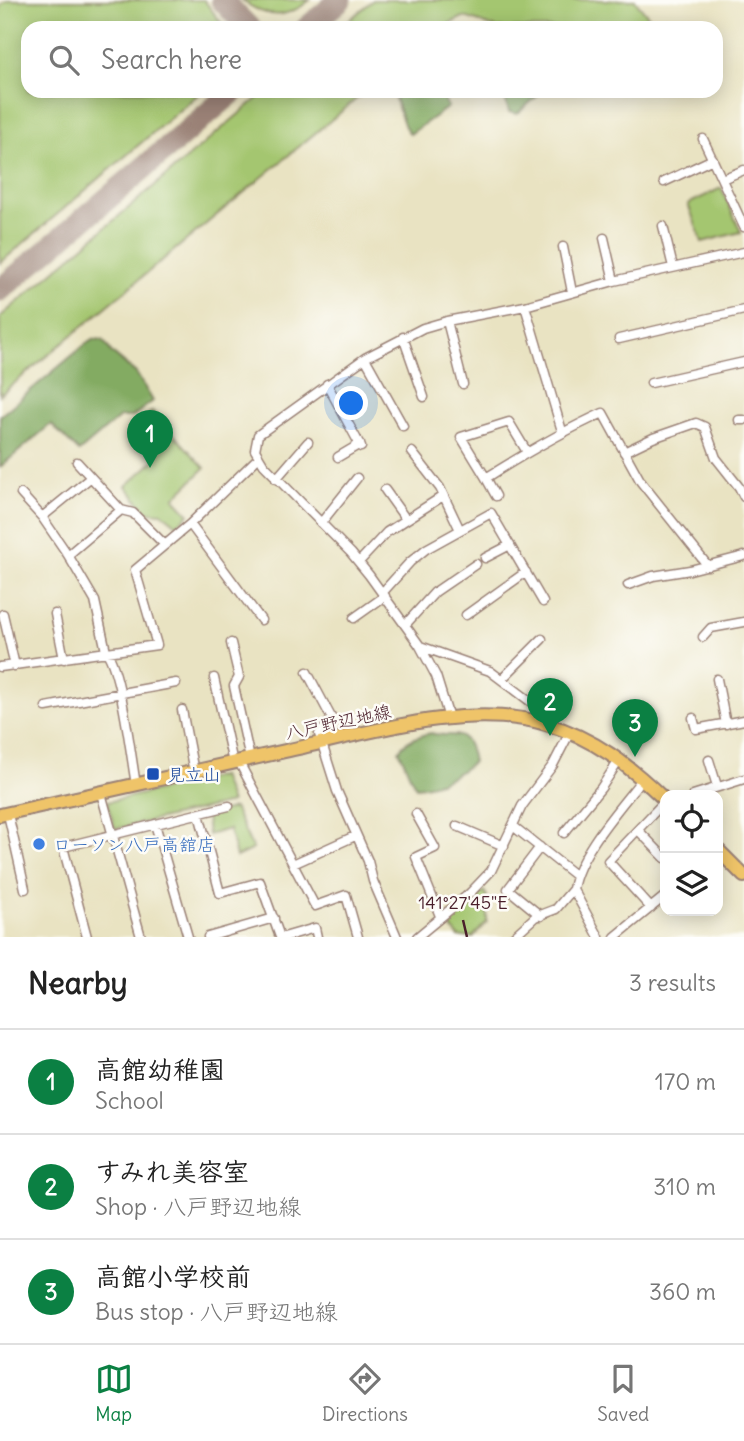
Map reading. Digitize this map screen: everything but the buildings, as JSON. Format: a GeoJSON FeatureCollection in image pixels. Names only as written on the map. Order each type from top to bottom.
{"type":"FeatureCollection","features":[{"type":"Feature","properties":{"kind":"main road","name":"八戸野辺地線"},"geometry":{"type":"LineString","coordinates":[[4,814],[321,743],[475,715],[545,723],[570,732],[620,759],[660,796]]}},
{"type":"Feature","properties":{"kind":"main road"},"geometry":{"type":"LineString","coordinates":[[721,853],[744,876]]}},
{"type":"Feature","properties":{"kind":"street"},"geometry":{"type":"LineString","coordinates":[[703,139],[744,227]]}},
{"type":"Feature","properties":{"kind":"street"},"geometry":{"type":"LineString","coordinates":[[664,182],[713,159]]}},
{"type":"Feature","properties":{"kind":"street"},"geometry":{"type":"LineString","coordinates":[[722,179],[744,170]]}},
{"type":"Feature","properties":{"kind":"street"},"geometry":{"type":"LineString","coordinates":[[663,226],[673,267]]}},
{"type":"Feature","properties":{"kind":"street"},"geometry":{"type":"LineString","coordinates":[[604,238],[614,281]]}},
{"type":"Feature","properties":{"kind":"street"},"geometry":{"type":"LineString","coordinates":[[563,247],[572,292]]}},
{"type":"Feature","properties":{"kind":"street"},"geometry":{"type":"LineString","coordinates":[[449,718],[436,676],[421,646],[359,562],[276,480],[259,457],[255,442],[258,435],[365,358],[403,337],[447,321],[525,306],[614,281],[744,252]]}},
{"type":"Feature","properties":{"kind":"street"},"geometry":{"type":"LineString","coordinates":[[525,306],[562,432]]}},
{"type":"Feature","properties":{"kind":"street"},"geometry":{"type":"LineString","coordinates":[[619,339],[744,310]]}},
{"type":"Feature","properties":{"kind":"street"},"geometry":{"type":"LineString","coordinates":[[447,321],[463,384]]}},
{"type":"Feature","properties":{"kind":"street"},"geometry":{"type":"LineString","coordinates":[[403,337],[424,397]]}},
{"type":"Feature","properties":{"kind":"street"},"geometry":{"type":"LineString","coordinates":[[365,358],[403,426]]}},
{"type":"Feature","properties":{"kind":"street"},"geometry":{"type":"LineString","coordinates":[[651,383],[744,362]]}},
{"type":"Feature","properties":{"kind":"street"},"geometry":{"type":"LineString","coordinates":[[327,384],[361,446],[338,457]]}},
{"type":"Feature","properties":{"kind":"street"},"geometry":{"type":"LineString","coordinates":[[486,478],[562,432],[603,413],[641,482],[708,566]]}},
{"type":"Feature","properties":{"kind":"street"},"geometry":{"type":"LineString","coordinates":[[496,495],[461,437],[509,422],[527,452]]}},
{"type":"Feature","properties":{"kind":"street"},"geometry":{"type":"LineString","coordinates":[[624,452],[653,438],[696,423],[705,426],[716,458],[744,497]]}},
{"type":"Feature","properties":{"kind":"street"},"geometry":{"type":"LineString","coordinates":[[276,480],[308,442]]}},
{"type":"Feature","properties":{"kind":"street"},"geometry":{"type":"LineString","coordinates":[[412,452],[443,496],[460,530]]}},
{"type":"Feature","properties":{"kind":"street"},"geometry":{"type":"LineString","coordinates":[[0,667],[157,645],[135,570],[190,524],[259,457]]}},
{"type":"Feature","properties":{"kind":"street"},"geometry":{"type":"LineString","coordinates":[[77,462],[121,510],[133,513],[165,545]]}},
{"type":"Feature","properties":{"kind":"street"},"geometry":{"type":"LineString","coordinates":[[42,517],[90,478]]}},
{"type":"Feature","properties":{"kind":"street"},"geometry":{"type":"LineString","coordinates":[[321,523],[357,478]]}},
{"type":"Feature","properties":{"kind":"street"},"geometry":{"type":"LineString","coordinates":[[385,490],[405,518]]}},
{"type":"Feature","properties":{"kind":"street"},"geometry":{"type":"LineString","coordinates":[[21,494],[42,517],[68,555],[94,601],[119,692],[136,785]]}},
{"type":"Feature","properties":{"kind":"street"},"geometry":{"type":"LineString","coordinates":[[359,562],[387,531],[443,496]]}},
{"type":"Feature","properties":{"kind":"street"},"geometry":{"type":"LineString","coordinates":[[68,555],[121,510]]}},
{"type":"Feature","properties":{"kind":"street"},"geometry":{"type":"LineString","coordinates":[[354,618],[384,595],[410,562],[491,513],[543,602]]}},
{"type":"Feature","properties":{"kind":"street"},"geometry":{"type":"LineString","coordinates":[[190,524],[261,620]]}},
{"type":"Feature","properties":{"kind":"street"},"geometry":{"type":"LineString","coordinates":[[485,558],[510,545]]}},
{"type":"Feature","properties":{"kind":"street"},"geometry":{"type":"LineString","coordinates":[[628,585],[653,576],[744,556]]}},
{"type":"Feature","properties":{"kind":"street"},"geometry":{"type":"LineString","coordinates":[[405,625],[435,592],[476,564]]}},
{"type":"Feature","properties":{"kind":"street"},"geometry":{"type":"LineString","coordinates":[[466,615],[526,572]]}},
{"type":"Feature","properties":{"kind":"street"},"geometry":{"type":"LineString","coordinates":[[4,614],[15,666]]}},
{"type":"Feature","properties":{"kind":"street"},"geometry":{"type":"LineString","coordinates":[[55,614],[64,659]]}},
{"type":"Feature","properties":{"kind":"street"},"geometry":{"type":"LineString","coordinates":[[703,637],[711,628],[744,622]]}},
{"type":"Feature","properties":{"kind":"street"},"geometry":{"type":"LineString","coordinates":[[502,679],[542,639]]}},
{"type":"Feature","properties":{"kind":"street"},"geometry":{"type":"LineString","coordinates":[[231,643],[239,677],[234,686],[241,761]]}},
{"type":"Feature","properties":{"kind":"street"},"geometry":{"type":"LineString","coordinates":[[421,646],[489,671],[502,679],[543,712],[545,723]]}},
{"type":"Feature","properties":{"kind":"street"},"geometry":{"type":"LineString","coordinates":[[307,672],[332,719],[319,734],[321,743],[355,836],[368,861],[373,881],[397,937]]}},
{"type":"Feature","properties":{"kind":"street"},"geometry":{"type":"LineString","coordinates":[[214,678],[241,761],[315,906],[346,895],[358,937]]}},
{"type":"Feature","properties":{"kind":"street"},"geometry":{"type":"LineString","coordinates":[[717,680],[726,723]]}},
{"type":"Feature","properties":{"kind":"street"},"geometry":{"type":"LineString","coordinates":[[46,707],[176,683]]}},
{"type":"Feature","properties":{"kind":"street"},"geometry":{"type":"LineString","coordinates":[[182,710],[194,772]]}},
{"type":"Feature","properties":{"kind":"street"},"geometry":{"type":"LineString","coordinates":[[693,718],[696,729],[744,720]]}},
{"type":"Feature","properties":{"kind":"street"},"geometry":{"type":"LineString","coordinates":[[417,937],[470,893],[491,871],[522,806],[554,765],[570,732]]}},
{"type":"Feature","properties":{"kind":"street"},"geometry":{"type":"LineString","coordinates":[[564,833],[601,788],[620,759]]}},
{"type":"Feature","properties":{"kind":"street"},"geometry":{"type":"LineString","coordinates":[[709,760],[717,786]]}},
{"type":"Feature","properties":{"kind":"street"},"geometry":{"type":"LineString","coordinates":[[513,937],[527,922],[556,909],[573,889],[582,860],[643,778]]}},
{"type":"Feature","properties":{"kind":"street"},"geometry":{"type":"LineString","coordinates":[[706,790],[744,779]]}},
{"type":"Feature","properties":{"kind":"street"},"geometry":{"type":"LineString","coordinates":[[101,793],[141,937]]}},
{"type":"Feature","properties":{"kind":"street"},"geometry":{"type":"LineString","coordinates":[[87,937],[63,847],[229,806]]}},
{"type":"Feature","properties":{"kind":"street"},"geometry":{"type":"LineString","coordinates":[[651,908],[608,861],[660,806]]}},
{"type":"Feature","properties":{"kind":"street"},"geometry":{"type":"LineString","coordinates":[[4,814],[25,889]]}},
{"type":"Feature","properties":{"kind":"street"},"geometry":{"type":"LineString","coordinates":[[199,814],[220,893],[260,882],[282,937],[315,928],[317,937]]}},
{"type":"Feature","properties":{"kind":"street"},"geometry":{"type":"LineString","coordinates":[[415,814],[435,848],[416,857],[440,916]]}},
{"type":"Feature","properties":{"kind":"street"},"geometry":{"type":"LineString","coordinates":[[155,824],[188,937]]}},
{"type":"Feature","properties":{"kind":"street"},"geometry":{"type":"LineString","coordinates":[[513,825],[576,876]]}},
{"type":"Feature","properties":{"kind":"street"},"geometry":{"type":"LineString","coordinates":[[457,826],[504,846]]}},
{"type":"Feature","properties":{"kind":"street"},"geometry":{"type":"LineString","coordinates":[[638,830],[660,853]]}},
{"type":"Feature","properties":{"kind":"street"},"geometry":{"type":"LineString","coordinates":[[293,864],[355,836]]}},
{"type":"Feature","properties":{"kind":"street"},"geometry":{"type":"LineString","coordinates":[[540,847],[508,889],[541,916]]}},
{"type":"Feature","properties":{"kind":"street"},"geometry":{"type":"LineString","coordinates":[[573,889],[600,937]]}},
{"type":"Feature","properties":{"kind":"street"},"geometry":{"type":"LineString","coordinates":[[615,937],[660,900]]}},
{"type":"Feature","properties":{"kind":"street"},"geometry":{"type":"LineString","coordinates":[[208,937],[232,934],[274,918]]}},
{"type":"Feature","properties":{"kind":"green space"},"geometry":{"type":"Polygon","coordinates":[[[8,0],[204,0],[220,21],[21,21],[21,98],[194,98],[0,263],[0,6],[8,0]]]}},
{"type":"Feature","properties":{"kind":"green space"},"geometry":{"type":"Polygon","coordinates":[[[242,0],[310,0],[293,11],[276,15],[259,11],[242,0]]]}},
{"type":"Feature","properties":{"kind":"green space"},"geometry":{"type":"Polygon","coordinates":[[[373,0],[635,0],[652,21],[477,21],[461,18],[455,21],[348,21],[373,0]]]}},
{"type":"Feature","properties":{"kind":"green space"},"geometry":{"type":"Polygon","coordinates":[[[258,98],[358,98],[0,395],[0,317],[258,98]]]}},
{"type":"Feature","properties":{"kind":"green space"},"geometry":{"type":"Polygon","coordinates":[[[395,98],[444,98],[448,107],[410,134],[395,98]]]}},
{"type":"Feature","properties":{"kind":"green space"},"geometry":{"type":"Polygon","coordinates":[[[505,98],[535,98],[517,114],[509,112],[505,98]]]}},
{"type":"Feature","properties":{"kind":"green space"},"geometry":{"type":"Polygon","coordinates":[[[721,188],[741,232],[702,242],[688,204],[721,188]]]}},
{"type":"Feature","properties":{"kind":"green space"},"geometry":{"type":"Polygon","coordinates":[[[95,339],[103,340],[112,353],[136,373],[153,401],[132,417],[120,417],[79,452],[51,424],[0,467],[0,416],[95,339]]]}},
{"type":"Feature","properties":{"kind":"green space"},"geometry":{"type":"Polygon","coordinates":[[[152,411],[205,468],[174,498],[189,514],[177,525],[162,513],[147,512],[126,486],[155,460],[146,442],[148,433],[139,423],[152,411]]]}},
{"type":"Feature","properties":{"kind":"green space"},"geometry":{"type":"Polygon","coordinates":[[[431,733],[463,738],[467,742],[473,762],[446,779],[416,787],[399,751],[413,739],[431,733]]]}},
{"type":"Feature","properties":{"kind":"green space"},"geometry":{"type":"Polygon","coordinates":[[[221,776],[231,803],[115,829],[107,802],[221,776]]]}},
{"type":"Feature","properties":{"kind":"green space"},"geometry":{"type":"Polygon","coordinates":[[[234,808],[253,849],[236,857],[229,829],[208,835],[206,816],[234,808]]]}},
{"type":"Feature","properties":{"kind":"green space"},"geometry":{"type":"Polygon","coordinates":[[[484,891],[487,896],[487,922],[473,937],[459,937],[445,921],[484,891]]]}},
{"type":"Feature","properties":{"kind":"taxiway"},"geometry":{"type":"LineString","coordinates":[[222,0],[242,21]]}},
{"type":"Feature","properties":{"kind":"taxiway"},"geometry":{"type":"LineString","coordinates":[[315,21],[340,0]]}},
{"type":"Feature","properties":{"kind":"taxiway"},"geometry":{"type":"LineString","coordinates":[[0,290],[226,98]]}},
{"type":"Feature","properties":{"kind":"place","name":"高館幼稚園"},"geometry":{"type":"Point","coordinates":[150,468]}},
{"type":"Feature","properties":{"kind":"place","name":"すみれ美容室"},"geometry":{"type":"Point","coordinates":[550,736]}},
{"type":"Feature","properties":{"kind":"place","name":"高館小学校前"},"geometry":{"type":"Point","coordinates":[635,757]}},
{"type":"Feature","properties":{"kind":"place","name":"見立山"},"geometry":{"type":"Point","coordinates":[153,774]}},
{"type":"Feature","properties":{"kind":"place","name":"ローソン八戸高舘店"},"geometry":{"type":"Point","coordinates":[39,844]}}]}
